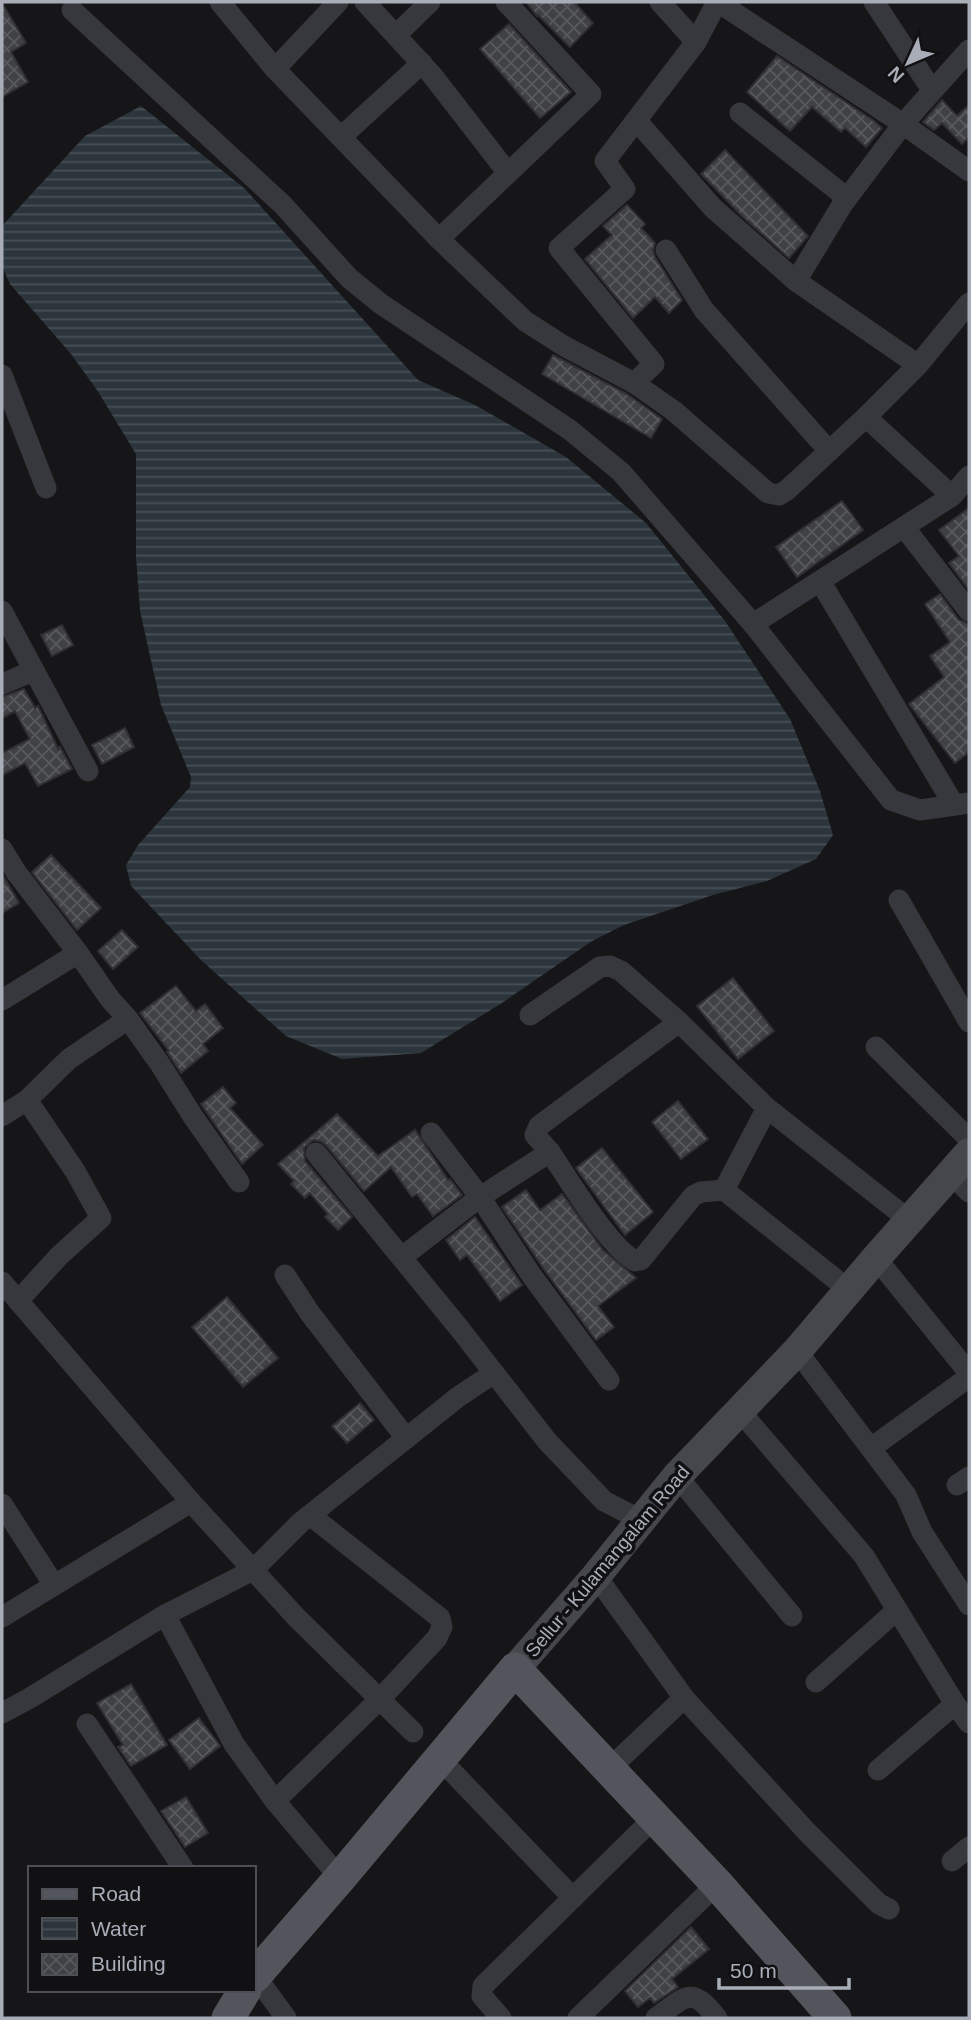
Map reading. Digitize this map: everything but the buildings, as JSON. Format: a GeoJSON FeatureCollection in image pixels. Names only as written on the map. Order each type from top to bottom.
{"type":"FeatureCollection","features":[{"type":"Feature","properties":{"kind":"main road","name":"Sellur - Kulamangalam Road"},"geometry":{"type":"LineString","coordinates":[[256,1972],[335,1870],[440,1759],[596,1576],[677,1476],[797,1351],[909,1220],[963,1173]]}},
{"type":"Feature","properties":{"kind":"main road"},"geometry":{"type":"LineString","coordinates":[[515,1669],[717,1884],[835,2018]]}},
{"type":"Feature","properties":{"kind":"main road"},"geometry":{"type":"LineString","coordinates":[[228,2018],[244,1992]]}},
{"type":"Feature","properties":{"kind":"street"},"geometry":{"type":"LineString","coordinates":[[220,2],[275,69],[439,239],[525,321],[564,346],[634,383],[674,411],[768,492],[779,495],[788,490],[866,417],[918,365],[969,303]]}},
{"type":"Feature","properties":{"kind":"street"},"geometry":{"type":"LineString","coordinates":[[275,69],[338,2]]}},
{"type":"Feature","properties":{"kind":"street"},"geometry":{"type":"LineString","coordinates":[[365,2],[422,63],[508,173]]}},
{"type":"Feature","properties":{"kind":"street"},"geometry":{"type":"LineString","coordinates":[[396,35],[430,2]]}},
{"type":"Feature","properties":{"kind":"street"},"geometry":{"type":"LineString","coordinates":[[439,239],[591,94],[506,2]]}},
{"type":"Feature","properties":{"kind":"street"},"geometry":{"type":"LineString","coordinates":[[660,2],[696,42]]}},
{"type":"Feature","properties":{"kind":"street"},"geometry":{"type":"LineString","coordinates":[[634,383],[654,363],[559,248],[625,189],[605,161],[696,42],[717,2],[903,124],[969,171]]}},
{"type":"Feature","properties":{"kind":"street"},"geometry":{"type":"LineString","coordinates":[[874,2],[932,90]]}},
{"type":"Feature","properties":{"kind":"street"},"geometry":{"type":"LineString","coordinates":[[73,4],[283,205],[349,278],[381,304],[570,430],[621,472],[753,624],[891,800],[920,810],[962,804],[820,581]]}},
{"type":"Feature","properties":{"kind":"street"},"geometry":{"type":"LineString","coordinates":[[796,281],[847,198],[903,124],[969,50]]}},
{"type":"Feature","properties":{"kind":"street"},"geometry":{"type":"LineString","coordinates":[[341,137],[422,63]]}},
{"type":"Feature","properties":{"kind":"street"},"geometry":{"type":"LineString","coordinates":[[740,113],[847,198]]}},
{"type":"Feature","properties":{"kind":"street"},"geometry":{"type":"LineString","coordinates":[[636,120],[713,208],[796,281],[918,365]]}},
{"type":"Feature","properties":{"kind":"street"},"geometry":{"type":"LineString","coordinates":[[666,250],[704,310],[829,451]]}},
{"type":"Feature","properties":{"kind":"street"},"geometry":{"type":"LineString","coordinates":[[2,375],[46,488]]}},
{"type":"Feature","properties":{"kind":"street"},"geometry":{"type":"LineString","coordinates":[[866,417],[952,496]]}},
{"type":"Feature","properties":{"kind":"street"},"geometry":{"type":"LineString","coordinates":[[753,624],[952,496],[969,476]]}},
{"type":"Feature","properties":{"kind":"street"},"geometry":{"type":"LineString","coordinates":[[904,527],[969,611]]}},
{"type":"Feature","properties":{"kind":"street"},"geometry":{"type":"LineString","coordinates":[[2,611],[88,771]]}},
{"type":"Feature","properties":{"kind":"street"},"geometry":{"type":"LineString","coordinates":[[2,684],[33,671]]}},
{"type":"Feature","properties":{"kind":"street"},"geometry":{"type":"LineString","coordinates":[[2,849],[110,999],[128,1019],[239,1181]]}},
{"type":"Feature","properties":{"kind":"street"},"geometry":{"type":"LineString","coordinates":[[899,900],[969,1023]]}},
{"type":"Feature","properties":{"kind":"street"},"geometry":{"type":"LineString","coordinates":[[2,1000],[78,953]]}},
{"type":"Feature","properties":{"kind":"street"},"geometry":{"type":"LineString","coordinates":[[530,1016],[600,967],[610,966],[621,971],[679,1022],[766,1108],[909,1220]]}},
{"type":"Feature","properties":{"kind":"street"},"geometry":{"type":"LineString","coordinates":[[2,1116],[27,1100],[69,1059],[128,1019]]}},
{"type":"Feature","properties":{"kind":"street"},"geometry":{"type":"LineString","coordinates":[[679,1022],[539,1126],[535,1135],[627,1257],[635,1261],[641,1260],[693,1196],[714,1190],[766,1108]]}},
{"type":"Feature","properties":{"kind":"street"},"geometry":{"type":"LineString","coordinates":[[876,1047],[969,1139]]}},
{"type":"Feature","properties":{"kind":"street"},"geometry":{"type":"LineString","coordinates":[[18,1301],[59,1256],[101,1218],[75,1171],[27,1100]]}},
{"type":"Feature","properties":{"kind":"street"},"geometry":{"type":"LineString","coordinates":[[431,1133],[480,1197],[532,1276],[609,1380]]}},
{"type":"Feature","properties":{"kind":"street"},"geometry":{"type":"LineString","coordinates":[[402,1257],[480,1197],[550,1152]]}},
{"type":"Feature","properties":{"kind":"street"},"geometry":{"type":"LineString","coordinates":[[316,1153],[547,1441],[604,1502],[641,1520]]}},
{"type":"Feature","properties":{"kind":"street"},"geometry":{"type":"LineString","coordinates":[[714,1190],[849,1290]]}},
{"type":"Feature","properties":{"kind":"street"},"geometry":{"type":"LineString","coordinates":[[871,1448],[969,1375],[876,1258]]}},
{"type":"Feature","properties":{"kind":"street"},"geometry":{"type":"LineString","coordinates":[[285,1275],[381,1408],[406,1438]]}},
{"type":"Feature","properties":{"kind":"street"},"geometry":{"type":"LineString","coordinates":[[2,1282],[253,1570],[296,1617],[413,1732]]}},
{"type":"Feature","properties":{"kind":"street"},"geometry":{"type":"LineString","coordinates":[[797,1351],[906,1495],[922,1532],[969,1605]]}},
{"type":"Feature","properties":{"kind":"street"},"geometry":{"type":"LineString","coordinates":[[2,1713],[165,1615],[253,1570],[310,1515],[458,1397],[494,1373]]}},
{"type":"Feature","properties":{"kind":"street"},"geometry":{"type":"LineString","coordinates":[[739,1410],[864,1556],[969,1723]]}},
{"type":"Feature","properties":{"kind":"street"},"geometry":{"type":"LineString","coordinates":[[677,1476],[792,1616]]}},
{"type":"Feature","properties":{"kind":"street"},"geometry":{"type":"LineString","coordinates":[[2,1617],[191,1502]]}},
{"type":"Feature","properties":{"kind":"street"},"geometry":{"type":"LineString","coordinates":[[2,1504],[54,1585]]}},
{"type":"Feature","properties":{"kind":"street"},"geometry":{"type":"LineString","coordinates":[[275,1801],[380,1698],[437,1638],[442,1627],[440,1618],[310,1515]]}},
{"type":"Feature","properties":{"kind":"street"},"geometry":{"type":"LineString","coordinates":[[596,1576],[684,1698],[807,1832],[879,1904],[889,1909]]}},
{"type":"Feature","properties":{"kind":"street"},"geometry":{"type":"LineString","coordinates":[[816,1682],[897,1609]]}},
{"type":"Feature","properties":{"kind":"street"},"geometry":{"type":"LineString","coordinates":[[165,1615],[234,1744],[275,1801],[335,1870]]}},
{"type":"Feature","properties":{"kind":"street"},"geometry":{"type":"LineString","coordinates":[[609,1769],[684,1698]]}},
{"type":"Feature","properties":{"kind":"street"},"geometry":{"type":"LineString","coordinates":[[878,1770],[955,1704]]}},
{"type":"Feature","properties":{"kind":"street"},"geometry":{"type":"LineString","coordinates":[[87,1724],[182,1866]]}},
{"type":"Feature","properties":{"kind":"street"},"geometry":{"type":"LineString","coordinates":[[440,1759],[573,1898]]}},
{"type":"Feature","properties":{"kind":"street"},"geometry":{"type":"LineString","coordinates":[[500,2018],[482,1996],[483,1986],[654,1817]]}},
{"type":"Feature","properties":{"kind":"street"},"geometry":{"type":"LineString","coordinates":[[952,1861],[969,1847]]}},
{"type":"Feature","properties":{"kind":"street"},"geometry":{"type":"LineString","coordinates":[[578,2018],[717,1884]]}},
{"type":"Feature","properties":{"kind":"street"},"geometry":{"type":"LineString","coordinates":[[256,1978],[286,2018]]}},
{"type":"Feature","properties":{"kind":"street"},"geometry":{"type":"LineString","coordinates":[[656,2018],[682,1999],[692,1996],[703,2001],[717,2018]]}},
{"type":"Feature","properties":{"kind":"water"},"geometry":{"type":"Polygon","coordinates":[[[141,106],[244,188],[418,380],[475,405],[566,457],[646,523],[725,621],[790,719],[820,791],[833,835],[816,859],[767,881],[713,895],[624,925],[592,941],[502,1003],[421,1053],[342,1059],[286,1036],[202,961],[131,886],[126,865],[138,845],[190,787],[191,777],[161,705],[140,611],[136,556],[136,454],[97,390],[71,354],[10,284],[2,266],[2,226],[85,136],[141,106]]]}}]}
